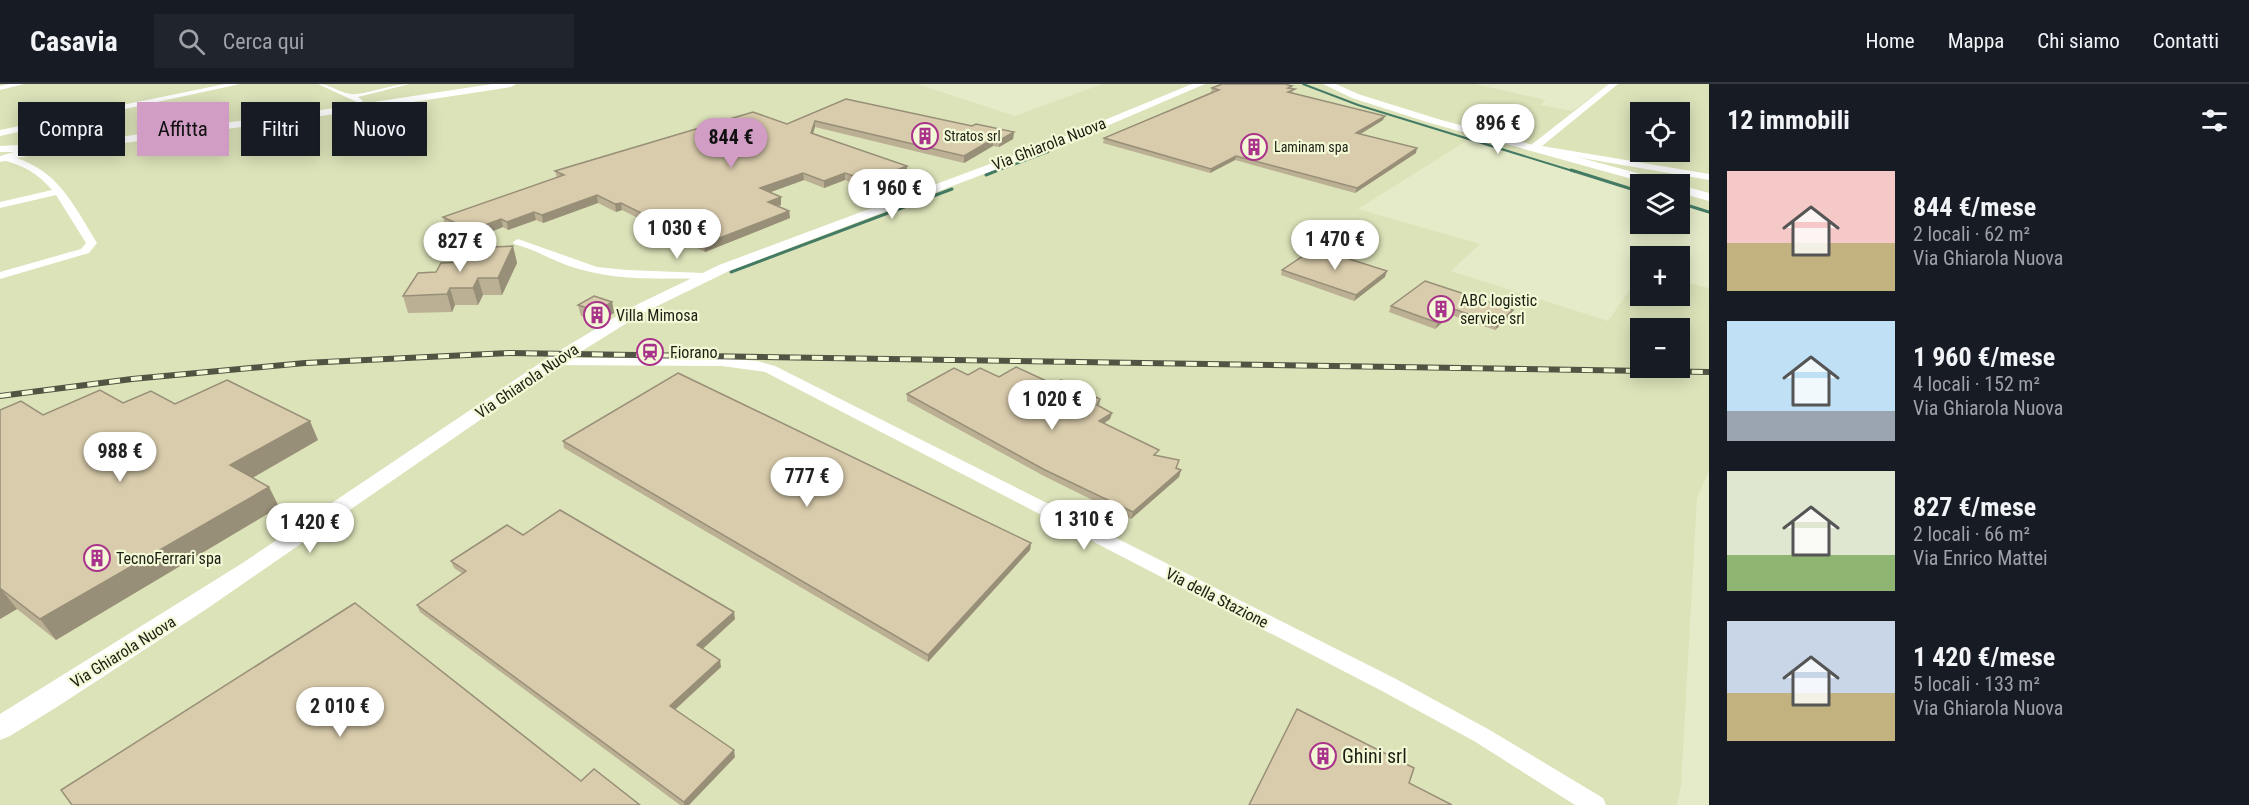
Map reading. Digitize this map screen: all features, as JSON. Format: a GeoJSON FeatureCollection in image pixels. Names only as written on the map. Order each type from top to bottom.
{"type":"FeatureCollection","features":[{"type":"Feature","properties":{"kind":"street"},"geometry":{"type":"LineString","coordinates":[[0,88],[20,84]]}},
{"type":"Feature","properties":{"kind":"street"},"geometry":{"type":"LineString","coordinates":[[0,133],[236,84]]}},
{"type":"Feature","properties":{"kind":"street"},"geometry":{"type":"LineString","coordinates":[[322,84],[358,102]]}},
{"type":"Feature","properties":{"kind":"street"},"geometry":{"type":"LineString","coordinates":[[350,97],[405,84]]}},
{"type":"Feature","properties":{"kind":"street"},"geometry":{"type":"LineString","coordinates":[[406,102],[511,84]]}},
{"type":"Feature","properties":{"kind":"street","name":"Via Ghiarola Nuova"},"geometry":{"type":"LineString","coordinates":[[0,728],[119,655],[273,555],[555,362],[625,316],[671,290],[1077,135],[1200,84]]}},
{"type":"Feature","properties":{"kind":"street"},"geometry":{"type":"LineString","coordinates":[[1328,84],[1399,111],[1630,175]]}},
{"type":"Feature","properties":{"kind":"street"},"geometry":{"type":"LineString","coordinates":[[1533,148],[1614,84]]}},
{"type":"Feature","properties":{"kind":"street"},"geometry":{"type":"LineString","coordinates":[[401,102],[422,99]]}},
{"type":"Feature","properties":{"kind":"street"},"geometry":{"type":"LineString","coordinates":[[125,140],[241,124]]}},
{"type":"Feature","properties":{"kind":"street"},"geometry":{"type":"LineString","coordinates":[[1533,148],[1709,177]]}},
{"type":"Feature","properties":{"kind":"street"},"geometry":{"type":"LineString","coordinates":[[0,276],[85,251],[92,243],[59,191],[33,163],[18,159],[9,152]]}},
{"type":"Feature","properties":{"kind":"street"},"geometry":{"type":"LineString","coordinates":[[33,163],[35,156]]}},
{"type":"Feature","properties":{"kind":"street"},"geometry":{"type":"LineString","coordinates":[[0,205],[59,191]]}},
{"type":"Feature","properties":{"kind":"street"},"geometry":{"type":"LineString","coordinates":[[1690,192],[1709,197]]}},
{"type":"Feature","properties":{"kind":"street"},"geometry":{"type":"LineString","coordinates":[[518,242],[531,244],[581,267],[651,275],[703,276]]}},
{"type":"Feature","properties":{"kind":"street"},"geometry":{"type":"LineString","coordinates":[[651,275],[671,290]]}},
{"type":"Feature","properties":{"kind":"street","name":"Via della Stazione"},"geometry":{"type":"LineString","coordinates":[[555,362],[722,362],[757,365],[770,369],[1389,684],[1481,735],[1594,805]]}},
{"type":"Feature","properties":{"kind":"shaded area"},"geometry":{"type":"Polygon","coordinates":[[[0,84],[917,84],[1015,116],[1102,84],[1475,84],[1546,100],[1540,105],[1572,111],[1610,84],[1709,84],[1709,214],[1690,208],[1690,174],[1630,174],[1630,190],[1546,162],[1468,140],[1358,209],[1480,244],[1451,271],[1608,321],[1630,290],[1630,306],[1690,306],[1690,283],[1709,288],[1709,471],[1697,498],[1681,786],[1677,805],[0,805],[0,84]]]}},
{"type":"Feature","properties":{"kind":"building","name":"Laminam spa"},"geometry":{"type":"Polygon","coordinates":[[[1222,84],[1285,84],[1292,86],[1288,88],[1295,89],[1288,92],[1385,116],[1356,133],[1417,148],[1357,188],[1236,156],[1211,169],[1104,138],[1219,90],[1212,88],[1222,84]]]}},
{"type":"Feature","properties":{"kind":"building"},"geometry":{"type":"Polygon","coordinates":[[[846,99],[972,126],[976,124],[1014,132],[1000,140],[993,139],[964,156],[815,121],[811,133],[907,166],[868,181],[845,173],[824,181],[803,173],[760,188],[781,197],[768,202],[789,211],[704,244],[621,203],[615,204],[597,195],[542,215],[534,212],[507,222],[501,219],[471,230],[443,217],[564,175],[555,171],[753,112],[787,124],[846,99]]]}},
{"type":"Feature","properties":{"kind":"building"},"geometry":{"type":"Polygon","coordinates":[[[513,246],[498,278],[478,278],[473,288],[450,288],[447,294],[403,296],[418,273],[436,272],[441,263],[464,262],[469,253],[490,253],[493,247],[513,246]]]}},
{"type":"Feature","properties":{"kind":"building"},"geometry":{"type":"Polygon","coordinates":[[[1315,248],[1387,271],[1356,295],[1282,270],[1315,248]]]}},
{"type":"Feature","properties":{"kind":"building","name":"ABC logistic service srl"},"geometry":{"type":"Polygon","coordinates":[[[1425,281],[1513,310],[1497,324],[1454,309],[1438,323],[1391,306],[1425,281]]]}},
{"type":"Feature","properties":{"kind":"building"},"geometry":{"type":"Polygon","coordinates":[[[594,296],[612,302],[597,311],[578,305],[594,296]]]}},
{"type":"Feature","properties":{"kind":"building"},"geometry":{"type":"Polygon","coordinates":[[[1016,367],[1055,385],[1061,380],[1100,399],[1097,405],[1112,413],[1099,421],[1159,450],[1154,455],[1179,460],[1176,468],[1181,470],[1133,512],[1045,470],[907,394],[954,368],[968,375],[980,368],[999,377],[1016,367]]]}},
{"type":"Feature","properties":{"kind":"building"},"geometry":{"type":"Polygon","coordinates":[[[678,373],[1031,543],[928,655],[563,441],[678,373]]]}},
{"type":"Feature","properties":{"kind":"building","name":"TecnoFerrari spa"},"geometry":{"type":"Polygon","coordinates":[[[227,380],[310,421],[230,465],[269,487],[40,619],[0,589],[0,410],[21,401],[43,415],[100,390],[123,403],[151,391],[175,404],[227,380]]]}},
{"type":"Feature","properties":{"kind":"building"},"geometry":{"type":"Polygon","coordinates":[[[560,510],[734,612],[697,645],[720,660],[670,706],[734,750],[684,802],[417,605],[466,571],[451,561],[507,525],[523,535],[560,510]]]}},
{"type":"Feature","properties":{"kind":"building"},"geometry":{"type":"Polygon","coordinates":[[[355,603],[581,781],[594,769],[640,805],[72,805],[61,790],[355,603]]]}},
{"type":"Feature","properties":{"kind":"building","name":"Ghini srl"},"geometry":{"type":"Polygon","coordinates":[[[1297,709],[1414,768],[1409,783],[1452,805],[1249,805],[1297,709]]]}},
{"type":"Feature","properties":{"kind":"waterway"},"geometry":{"type":"LineString","coordinates":[[1303,84],[1358,105],[1576,172]]}},
{"type":"Feature","properties":{"kind":"waterway"},"geometry":{"type":"LineString","coordinates":[[994,172],[1048,152]]}},
{"type":"Feature","properties":{"kind":"waterway"},"geometry":{"type":"LineString","coordinates":[[986,175],[998,170]]}},
{"type":"Feature","properties":{"kind":"waterway"},"geometry":{"type":"LineString","coordinates":[[1571,170],[1630,189]]}},
{"type":"Feature","properties":{"kind":"waterway"},"geometry":{"type":"LineString","coordinates":[[731,272],[952,189]]}},
{"type":"Feature","properties":{"kind":"waterway"},"geometry":{"type":"LineString","coordinates":[[1690,206],[1709,212]]}},
{"type":"Feature","properties":{"kind":"railway"},"geometry":{"type":"LineString","coordinates":[[0,396],[132,379],[305,363],[509,353],[1709,372]]}},
{"type":"Feature","properties":{"kind":"place","name":"Stratos srl"},"geometry":{"type":"Point","coordinates":[925,136]}},
{"type":"Feature","properties":{"kind":"place","name":"Laminam spa"},"geometry":{"type":"Point","coordinates":[1254,147]}},
{"type":"Feature","properties":{"kind":"place","name":"ABC logistic service srl"},"geometry":{"type":"Point","coordinates":[1441,309]}},
{"type":"Feature","properties":{"kind":"place","name":"Villa Mimosa"},"geometry":{"type":"Point","coordinates":[597,315]}},
{"type":"Feature","properties":{"kind":"place","name":"Fiorano"},"geometry":{"type":"Point","coordinates":[650,352]}},
{"type":"Feature","properties":{"kind":"place","name":"TecnoFerrari spa"},"geometry":{"type":"Point","coordinates":[97,558]}},
{"type":"Feature","properties":{"kind":"place","name":"Ghini srl"},"geometry":{"type":"Point","coordinates":[1323,756]}}]}
